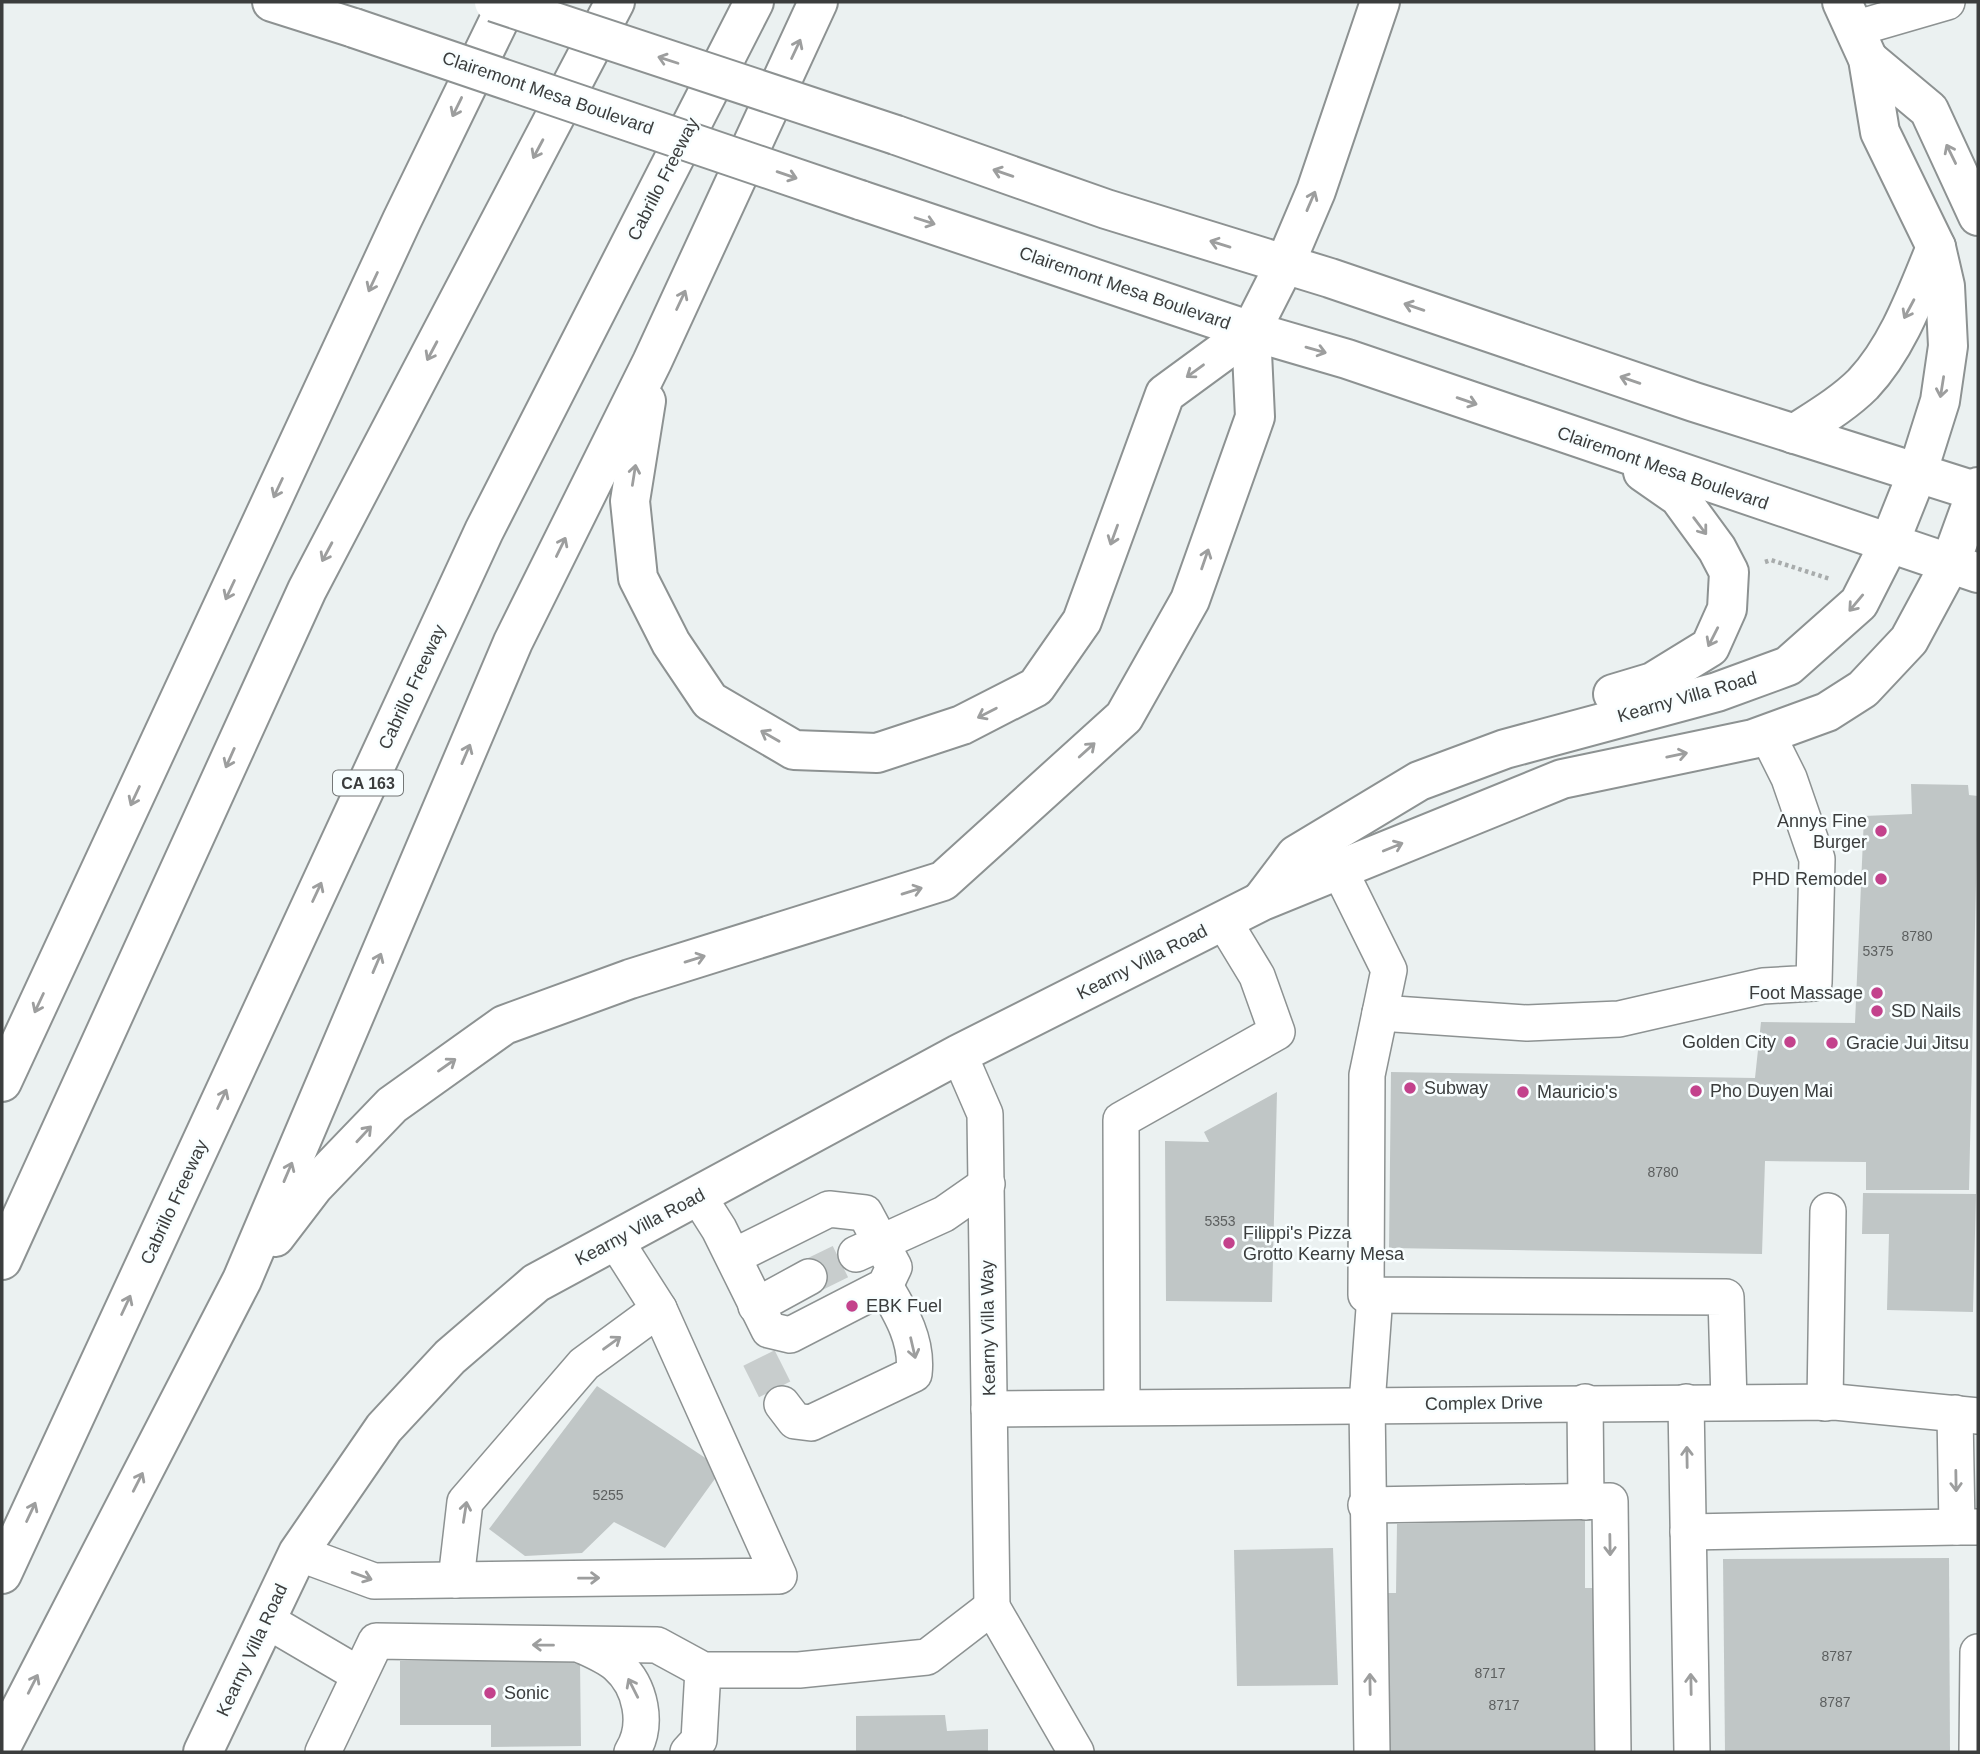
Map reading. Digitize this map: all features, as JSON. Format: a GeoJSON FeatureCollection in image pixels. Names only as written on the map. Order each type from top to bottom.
{"type":"FeatureCollection","features":[{"type":"Feature","properties":{"kind":"main road","name":"Clairemont Mesa Boulevard"},"geometry":{"type":"LineString","coordinates":[[272,2],[1251,331],[1347,359],[1612,451],[1964,568]]}},
{"type":"Feature","properties":{"kind":"main road"},"geometry":{"type":"LineString","coordinates":[[494,2],[896,135],[1106,209],[1285,264],[1917,474],[1978,490]]}},
{"type":"Feature","properties":{"kind":"main road"},"geometry":{"type":"LineString","coordinates":[[2,1082],[396,232],[508,2]]}},
{"type":"Feature","properties":{"kind":"main road"},"geometry":{"type":"LineString","coordinates":[[2,1260],[307,590],[615,2]]}},
{"type":"Feature","properties":{"kind":"main road","name":"Cabrillo Freeway"},"geometry":{"type":"LineString","coordinates":[[2,1574],[484,531],[754,2]]}},
{"type":"Feature","properties":{"kind":"main road"},"geometry":{"type":"LineString","coordinates":[[2,1745],[242,1280],[513,642],[652,362],[818,2]]}},
{"type":"Feature","properties":{"kind":"main road"},"geometry":{"type":"LineString","coordinates":[[652,362],[630,501],[638,578],[671,643],[710,701],[794,750],[877,753],[962,725],[1036,687],[1082,621],[1165,394],[1251,331],[1285,264],[1316,191],[1380,2]]}},
{"type":"Feature","properties":{"kind":"main road"},"geometry":{"type":"LineString","coordinates":[[1855,30],[1929,110],[1978,216]]}},
{"type":"Feature","properties":{"kind":"main road","name":"Kearny Villa Road"},"geometry":{"type":"LineString","coordinates":[[1262,901],[1296,855],[1419,781],[1521,745],[1717,692],[1788,666],[1859,603],[1889,544],[1917,474],[1940,401],[1948,346],[1945,286],[1936,247],[1880,132],[1855,30]]}},
{"type":"Feature","properties":{"kind":"main road"},"geometry":{"type":"LineString","coordinates":[[1794,434],[1835,407],[1863,383],[1911,307],[1936,247]]}},
{"type":"Feature","properties":{"kind":"main road"},"geometry":{"type":"LineString","coordinates":[[242,1280],[314,1186],[391,1105],[504,1025],[630,979],[943,881],[1124,717],[1190,600],[1255,416],[1251,331]]}},
{"type":"Feature","properties":{"kind":"main road"},"geometry":{"type":"LineString","coordinates":[[1521,745],[1580,704],[1653,682],[1710,647],[1727,609],[1729,572],[1717,549],[1679,497],[1612,451]]}},
{"type":"Feature","properties":{"kind":"main road","name":"Kearny Villa Road"},"geometry":{"type":"LineString","coordinates":[[203,1752],[298,1553],[384,1428],[450,1356],[536,1283],[958,1054],[1262,901],[1562,779],[1768,734],[1827,712],[1863,688],[1909,640],[1964,568],[1978,490]]}},
{"type":"Feature","properties":{"kind":"street"},"geometry":{"type":"LineString","coordinates":[[1855,30],[1947,2]]}},
{"type":"Feature","properties":{"kind":"street"},"geometry":{"type":"LineString","coordinates":[[1380,1013],[1527,1023],[1619,1019],[1763,986],[1814,984],[1817,859],[1789,778],[1768,734]]}},
{"type":"Feature","properties":{"kind":"street"},"geometry":{"type":"LineString","coordinates":[[1339,869],[1389,970],[1367,1075],[1366,1295],[1726,1297],[1729,1402]]}},
{"type":"Feature","properties":{"kind":"street"},"geometry":{"type":"LineString","coordinates":[[1122,1406],[1121,1120],[1277,1032],[1257,976],[1223,920]]}},
{"type":"Feature","properties":{"kind":"street","name":"Kearny Villa Way"},"geometry":{"type":"LineString","coordinates":[[958,1054],[985,1114],[992,1607]]}},
{"type":"Feature","properties":{"kind":"street"},"geometry":{"type":"LineString","coordinates":[[868,1248],[944,1214],[987,1184]]}},
{"type":"Feature","properties":{"kind":"street"},"geometry":{"type":"LineString","coordinates":[[698,1196],[733,1256],[761,1331]]}},
{"type":"Feature","properties":{"kind":"street"},"geometry":{"type":"LineString","coordinates":[[733,1256],[829,1209],[866,1213],[868,1248],[894,1268],[886,1286],[790,1335],[761,1331]]}},
{"type":"Feature","properties":{"kind":"street"},"geometry":{"type":"LineString","coordinates":[[1825,1402],[1828,1210]]}},
{"type":"Feature","properties":{"kind":"street"},"geometry":{"type":"LineString","coordinates":[[298,1553],[374,1581],[779,1576],[659,1309],[615,1240]]}},
{"type":"Feature","properties":{"kind":"street"},"geometry":{"type":"LineString","coordinates":[[761,1331],[809,1277]]}},
{"type":"Feature","properties":{"kind":"street"},"geometry":{"type":"LineString","coordinates":[[782,1404],[795,1421],[811,1423],[914,1374],[916,1360],[912,1340],[886,1286]]}},
{"type":"Feature","properties":{"kind":"street"},"geometry":{"type":"LineString","coordinates":[[1372,1752],[1366,1505],[1367,1404],[1375,1295]]}},
{"type":"Feature","properties":{"kind":"street"},"geometry":{"type":"LineString","coordinates":[[456,1580],[465,1502],[584,1364],[659,1309]]}},
{"type":"Feature","properties":{"kind":"street"},"geometry":{"type":"LineString","coordinates":[[1585,1402],[1586,1502]]}},
{"type":"Feature","properties":{"kind":"street"},"geometry":{"type":"LineString","coordinates":[[1686,1402],[1692,1752]]}},
{"type":"Feature","properties":{"kind":"street","name":"Complex Drive"},"geometry":{"type":"LineString","coordinates":[[989,1409],[1825,1402],[1967,1415]]}},
{"type":"Feature","properties":{"kind":"street"},"geometry":{"type":"LineString","coordinates":[[1688,1532],[1968,1527],[1967,1415]]}},
{"type":"Feature","properties":{"kind":"street"},"geometry":{"type":"LineString","coordinates":[[1366,1505],[1610,1501],[1613,1752]]}},
{"type":"Feature","properties":{"kind":"street"},"geometry":{"type":"LineString","coordinates":[[323,1752],[376,1641],[657,1645],[703,1670],[799,1670],[927,1657],[992,1607],[1076,1752]]}},
{"type":"Feature","properties":{"kind":"street"},"geometry":{"type":"LineString","coordinates":[[266,1620],[358,1674]]}},
{"type":"Feature","properties":{"kind":"street"},"geometry":{"type":"LineString","coordinates":[[583,1646],[617,1664],[631,1681],[639,1701],[642,1724],[632,1752]]}},
{"type":"Feature","properties":{"kind":"street"},"geometry":{"type":"LineString","coordinates":[[1977,1752],[1978,1652]]}},
{"type":"Feature","properties":{"kind":"street"},"geometry":{"type":"LineString","coordinates":[[688,1752],[699,1741],[703,1670]]}},
{"type":"Feature","properties":{"kind":"path"},"geometry":{"type":"LineString","coordinates":[[1754,565],[1770,560],[1833,579],[1831,587]]}},
{"type":"Feature","properties":{"kind":"building"},"geometry":{"type":"Polygon","coordinates":[[[1911,784],[1968,785],[1969,795],[1978,796],[1969,1190],[1866,1190],[1866,1162],[1765,1161],[1762,1254],[1389,1248],[1391,1072],[1755,1078],[1761,1022],[1855,1023],[1864,816],[1912,814],[1911,784]]]}},
{"type":"Feature","properties":{"kind":"building"},"geometry":{"type":"Polygon","coordinates":[[[1277,1092],[1272,1302],[1166,1301],[1165,1141],[1209,1142],[1204,1132],[1277,1092]]]}},
{"type":"Feature","properties":{"kind":"building"},"geometry":{"type":"Polygon","coordinates":[[[1863,1193],[1976,1194],[1973,1312],[1887,1310],[1889,1234],[1862,1234],[1863,1193]]]}},
{"type":"Feature","properties":{"kind":"building"},"geometry":{"type":"Polygon","coordinates":[[[597,1386],[722,1469],[665,1548],[614,1522],[582,1553],[525,1556],[489,1529],[597,1386]]]}},
{"type":"Feature","properties":{"kind":"building"},"geometry":{"type":"Polygon","coordinates":[[[1585,1518],[1585,1588],[1593,1588],[1595,1752],[1389,1752],[1384,1593],[1396,1593],[1397,1524],[1585,1518]]]}},
{"type":"Feature","properties":{"kind":"building"},"geometry":{"type":"Polygon","coordinates":[[[1333,1548],[1338,1685],[1237,1686],[1234,1550],[1333,1548]]]}},
{"type":"Feature","properties":{"kind":"building"},"geometry":{"type":"Polygon","coordinates":[[[1949,1558],[1950,1752],[1725,1752],[1723,1559],[1949,1558]]]}},
{"type":"Feature","properties":{"kind":"building","name":"Sonic"},"geometry":{"type":"Polygon","coordinates":[[[400,1661],[580,1661],[581,1746],[491,1747],[491,1725],[400,1725],[400,1661]]]}},
{"type":"Feature","properties":{"kind":"building"},"geometry":{"type":"Polygon","coordinates":[[[945,1715],[947,1731],[988,1729],[988,1752],[856,1752],[856,1716],[945,1715]]]}},
{"type":"Feature","properties":{"kind":"tunnel"},"geometry":{"type":"LineString","coordinates":[[809,1277],[856,1254]]}},
{"type":"Feature","properties":{"kind":"tunnel"},"geometry":{"type":"LineString","coordinates":[[759,1358],[782,1404]]}},
{"type":"Feature","properties":{"kind":"place","name":"Annys Fine Burger"},"geometry":{"type":"Point","coordinates":[1881,831]}},
{"type":"Feature","properties":{"kind":"place","name":"PHD Remodel"},"geometry":{"type":"Point","coordinates":[1881,879]}},
{"type":"Feature","properties":{"kind":"place","name":"Foot Massage"},"geometry":{"type":"Point","coordinates":[1877,993]}},
{"type":"Feature","properties":{"kind":"place","name":"SD Nails"},"geometry":{"type":"Point","coordinates":[1877,1011]}},
{"type":"Feature","properties":{"kind":"place","name":"Golden City"},"geometry":{"type":"Point","coordinates":[1790,1042]}},
{"type":"Feature","properties":{"kind":"place","name":"Gracie Jui Jitsu"},"geometry":{"type":"Point","coordinates":[1832,1043]}},
{"type":"Feature","properties":{"kind":"place","name":"Subway"},"geometry":{"type":"Point","coordinates":[1410,1088]}},
{"type":"Feature","properties":{"kind":"place","name":"Pho Duyen Mai"},"geometry":{"type":"Point","coordinates":[1696,1091]}},
{"type":"Feature","properties":{"kind":"place","name":"Mauricio's"},"geometry":{"type":"Point","coordinates":[1523,1092]}},
{"type":"Feature","properties":{"kind":"place","name":"Filippi's Pizza Grotto Kearny Mesa"},"geometry":{"type":"Point","coordinates":[1229,1243]}},
{"type":"Feature","properties":{"kind":"place","name":"EBK Fuel"},"geometry":{"type":"Point","coordinates":[852,1306]}},
{"type":"Feature","properties":{"kind":"place","name":"Sonic"},"geometry":{"type":"Point","coordinates":[490,1693]}}]}
